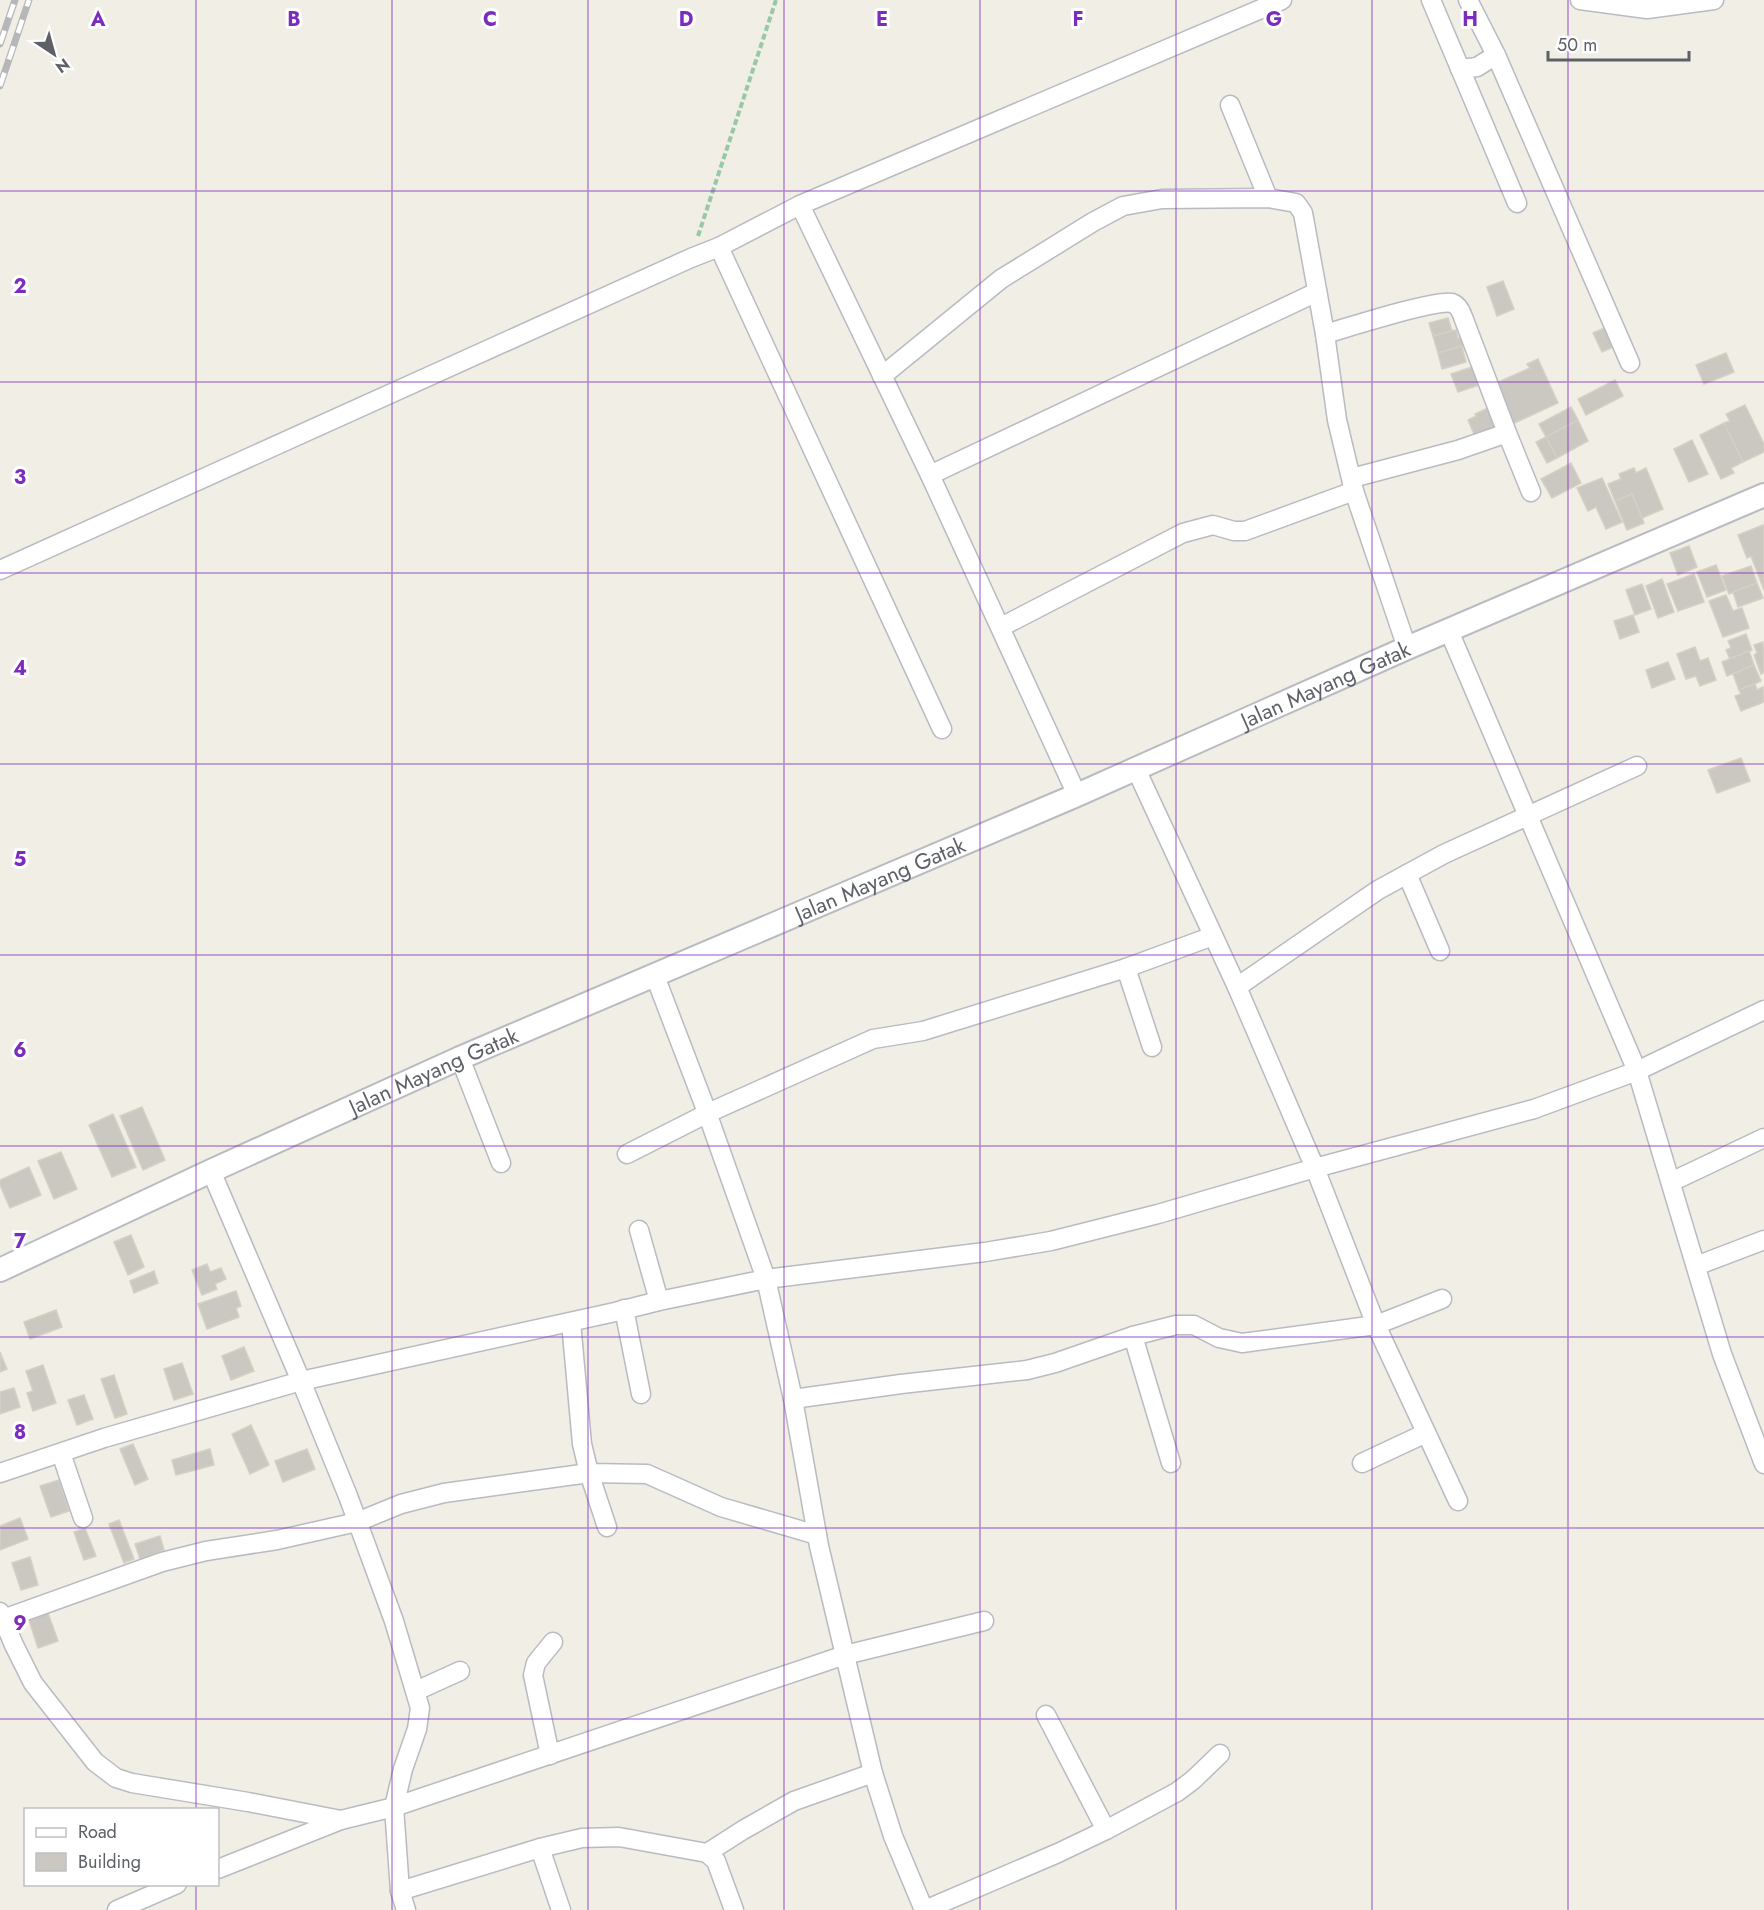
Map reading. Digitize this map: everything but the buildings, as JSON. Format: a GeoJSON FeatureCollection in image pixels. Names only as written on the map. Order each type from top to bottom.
{"type":"FeatureCollection","features":[{"type":"Feature","properties":{"kind":"street"},"geometry":{"type":"LineString","coordinates":[[0,570],[691,258],[720,247],[800,205],[1282,0]]}},
{"type":"Feature","properties":{"kind":"street"},"geometry":{"type":"LineString","coordinates":[[1431,0],[1517,203]]}},
{"type":"Feature","properties":{"kind":"street"},"geometry":{"type":"LineString","coordinates":[[1468,0],[1496,56],[1630,363]]}},
{"type":"Feature","properties":{"kind":"street"},"geometry":{"type":"LineString","coordinates":[[1580,0],[1647,9],[1714,0]]}},
{"type":"Feature","properties":{"kind":"street"},"geometry":{"type":"LineString","coordinates":[[1460,69],[1477,67],[1496,56]]}},
{"type":"Feature","properties":{"kind":"street"},"geometry":{"type":"LineString","coordinates":[[1230,105],[1268,198]]}},
{"type":"Feature","properties":{"kind":"street"},"geometry":{"type":"LineString","coordinates":[[882,376],[1002,279],[1123,206],[1162,199],[1268,198],[1296,203],[1301,209],[1325,334],[1337,420],[1353,484],[1407,648]]}},
{"type":"Feature","properties":{"kind":"street"},"geometry":{"type":"LineString","coordinates":[[800,205],[930,475],[1077,795]]}},
{"type":"Feature","properties":{"kind":"street"},"geometry":{"type":"LineString","coordinates":[[720,247],[942,729]]}},
{"type":"Feature","properties":{"kind":"street"},"geometry":{"type":"LineString","coordinates":[[930,475],[1317,292]]}},
{"type":"Feature","properties":{"kind":"street"},"geometry":{"type":"LineString","coordinates":[[1325,334],[1431,305],[1454,304],[1463,316],[1531,492]]}},
{"type":"Feature","properties":{"kind":"street"},"geometry":{"type":"LineString","coordinates":[[1001,627],[1183,533],[1213,525],[1239,532],[1245,531],[1353,484],[1507,433]]}},
{"type":"Feature","properties":{"kind":"street","name":"Jalan Mayang Gatak"},"geometry":{"type":"LineString","coordinates":[[0,1270],[460,1058],[1077,795],[1407,648],[1764,495]]}},
{"type":"Feature","properties":{"kind":"street"},"geometry":{"type":"LineString","coordinates":[[1449,631],[1637,1071],[1724,1362],[1764,1464]]}},
{"type":"Feature","properties":{"kind":"street"},"geometry":{"type":"LineString","coordinates":[[1237,987],[1351,908],[1407,874],[1444,854],[1637,766]]}},
{"type":"Feature","properties":{"kind":"street"},"geometry":{"type":"LineString","coordinates":[[1136,769],[1237,987],[1315,1168],[1376,1325],[1458,1501]]}},
{"type":"Feature","properties":{"kind":"street"},"geometry":{"type":"LineString","coordinates":[[1407,874],[1440,951]]}},
{"type":"Feature","properties":{"kind":"street"},"geometry":{"type":"LineString","coordinates":[[627,1154],[708,1113],[873,1039],[923,1031],[1126,968],[1213,936]]}},
{"type":"Feature","properties":{"kind":"street"},"geometry":{"type":"LineString","coordinates":[[1126,968],[1152,1047]]}},
{"type":"Feature","properties":{"kind":"street"},"geometry":{"type":"LineString","coordinates":[[656,976],[708,1113],[766,1279],[793,1399],[818,1541],[873,1773],[893,1836],[925,1910],[1106,1830],[1177,1792],[1220,1754]]}},
{"type":"Feature","properties":{"kind":"street"},"geometry":{"type":"LineString","coordinates":[[0,1473],[301,1381],[766,1279],[986,1252],[1051,1241],[1158,1214],[1315,1168],[1534,1109],[1637,1071],[1764,1010]]}},
{"type":"Feature","properties":{"kind":"street"},"geometry":{"type":"LineString","coordinates":[[460,1058],[501,1163]]}},
{"type":"Feature","properties":{"kind":"street"},"geometry":{"type":"LineString","coordinates":[[1671,1182],[1764,1138]]}},
{"type":"Feature","properties":{"kind":"street"},"geometry":{"type":"LineString","coordinates":[[211,1171],[348,1496],[394,1621],[416,1691],[420,1719],[403,1769],[394,1807],[400,1891],[406,1910]]}},
{"type":"Feature","properties":{"kind":"street"},"geometry":{"type":"LineString","coordinates":[[639,1230],[659,1301]]}},
{"type":"Feature","properties":{"kind":"street"},"geometry":{"type":"LineString","coordinates":[[1696,1266],[1764,1240]]}},
{"type":"Feature","properties":{"kind":"street"},"geometry":{"type":"LineString","coordinates":[[793,1399],[1027,1370],[1055,1364],[1133,1336],[1176,1325],[1194,1325],[1219,1338],[1242,1343],[1376,1325],[1442,1299]]}},
{"type":"Feature","properties":{"kind":"street"},"geometry":{"type":"LineString","coordinates":[[624,1310],[641,1394]]}},
{"type":"Feature","properties":{"kind":"street"},"geometry":{"type":"LineString","coordinates":[[571,1322],[582,1444],[607,1527]]}},
{"type":"Feature","properties":{"kind":"street"},"geometry":{"type":"LineString","coordinates":[[1133,1336],[1171,1463]]}},
{"type":"Feature","properties":{"kind":"street"},"geometry":{"type":"LineString","coordinates":[[1362,1463],[1426,1432]]}},
{"type":"Feature","properties":{"kind":"street"},"geometry":{"type":"LineString","coordinates":[[61,1453],[83,1518]]}},
{"type":"Feature","properties":{"kind":"street"},"geometry":{"type":"LineString","coordinates":[[341,1820],[132,1783],[116,1778],[95,1762],[33,1683],[2,1616],[162,1562],[206,1551],[277,1540],[357,1522],[401,1504],[444,1493],[589,1473],[646,1474],[722,1507],[818,1541]]}},
{"type":"Feature","properties":{"kind":"street"},"geometry":{"type":"LineString","coordinates":[[219,1869],[341,1820],[394,1807],[845,1655],[984,1621]]}},
{"type":"Feature","properties":{"kind":"street"},"geometry":{"type":"LineString","coordinates":[[550,1755],[533,1675],[536,1663],[553,1642]]}},
{"type":"Feature","properties":{"kind":"street"},"geometry":{"type":"LineString","coordinates":[[416,1691],[460,1671]]}},
{"type":"Feature","properties":{"kind":"street"},"geometry":{"type":"LineString","coordinates":[[1046,1715],[1106,1830]]}},
{"type":"Feature","properties":{"kind":"street"},"geometry":{"type":"LineString","coordinates":[[707,1853],[794,1801],[873,1773]]}},
{"type":"Feature","properties":{"kind":"street"},"geometry":{"type":"LineString","coordinates":[[400,1891],[540,1848],[582,1838],[608,1836],[707,1853],[716,1861],[734,1910]]}},
{"type":"Feature","properties":{"kind":"street"},"geometry":{"type":"LineString","coordinates":[[540,1848],[561,1910]]}},
{"type":"Feature","properties":{"kind":"street"},"geometry":{"type":"LineString","coordinates":[[117,1910],[172,1886]]}},
{"type":"Feature","properties":{"kind":"path"},"geometry":{"type":"LineString","coordinates":[[691,258],[776,0]]}},
{"type":"Feature","properties":{"kind":"railway"},"geometry":{"type":"LineString","coordinates":[[0,44],[15,0]]}},
{"type":"Feature","properties":{"kind":"railway"},"geometry":{"type":"LineString","coordinates":[[0,86],[29,0]]}}]}
